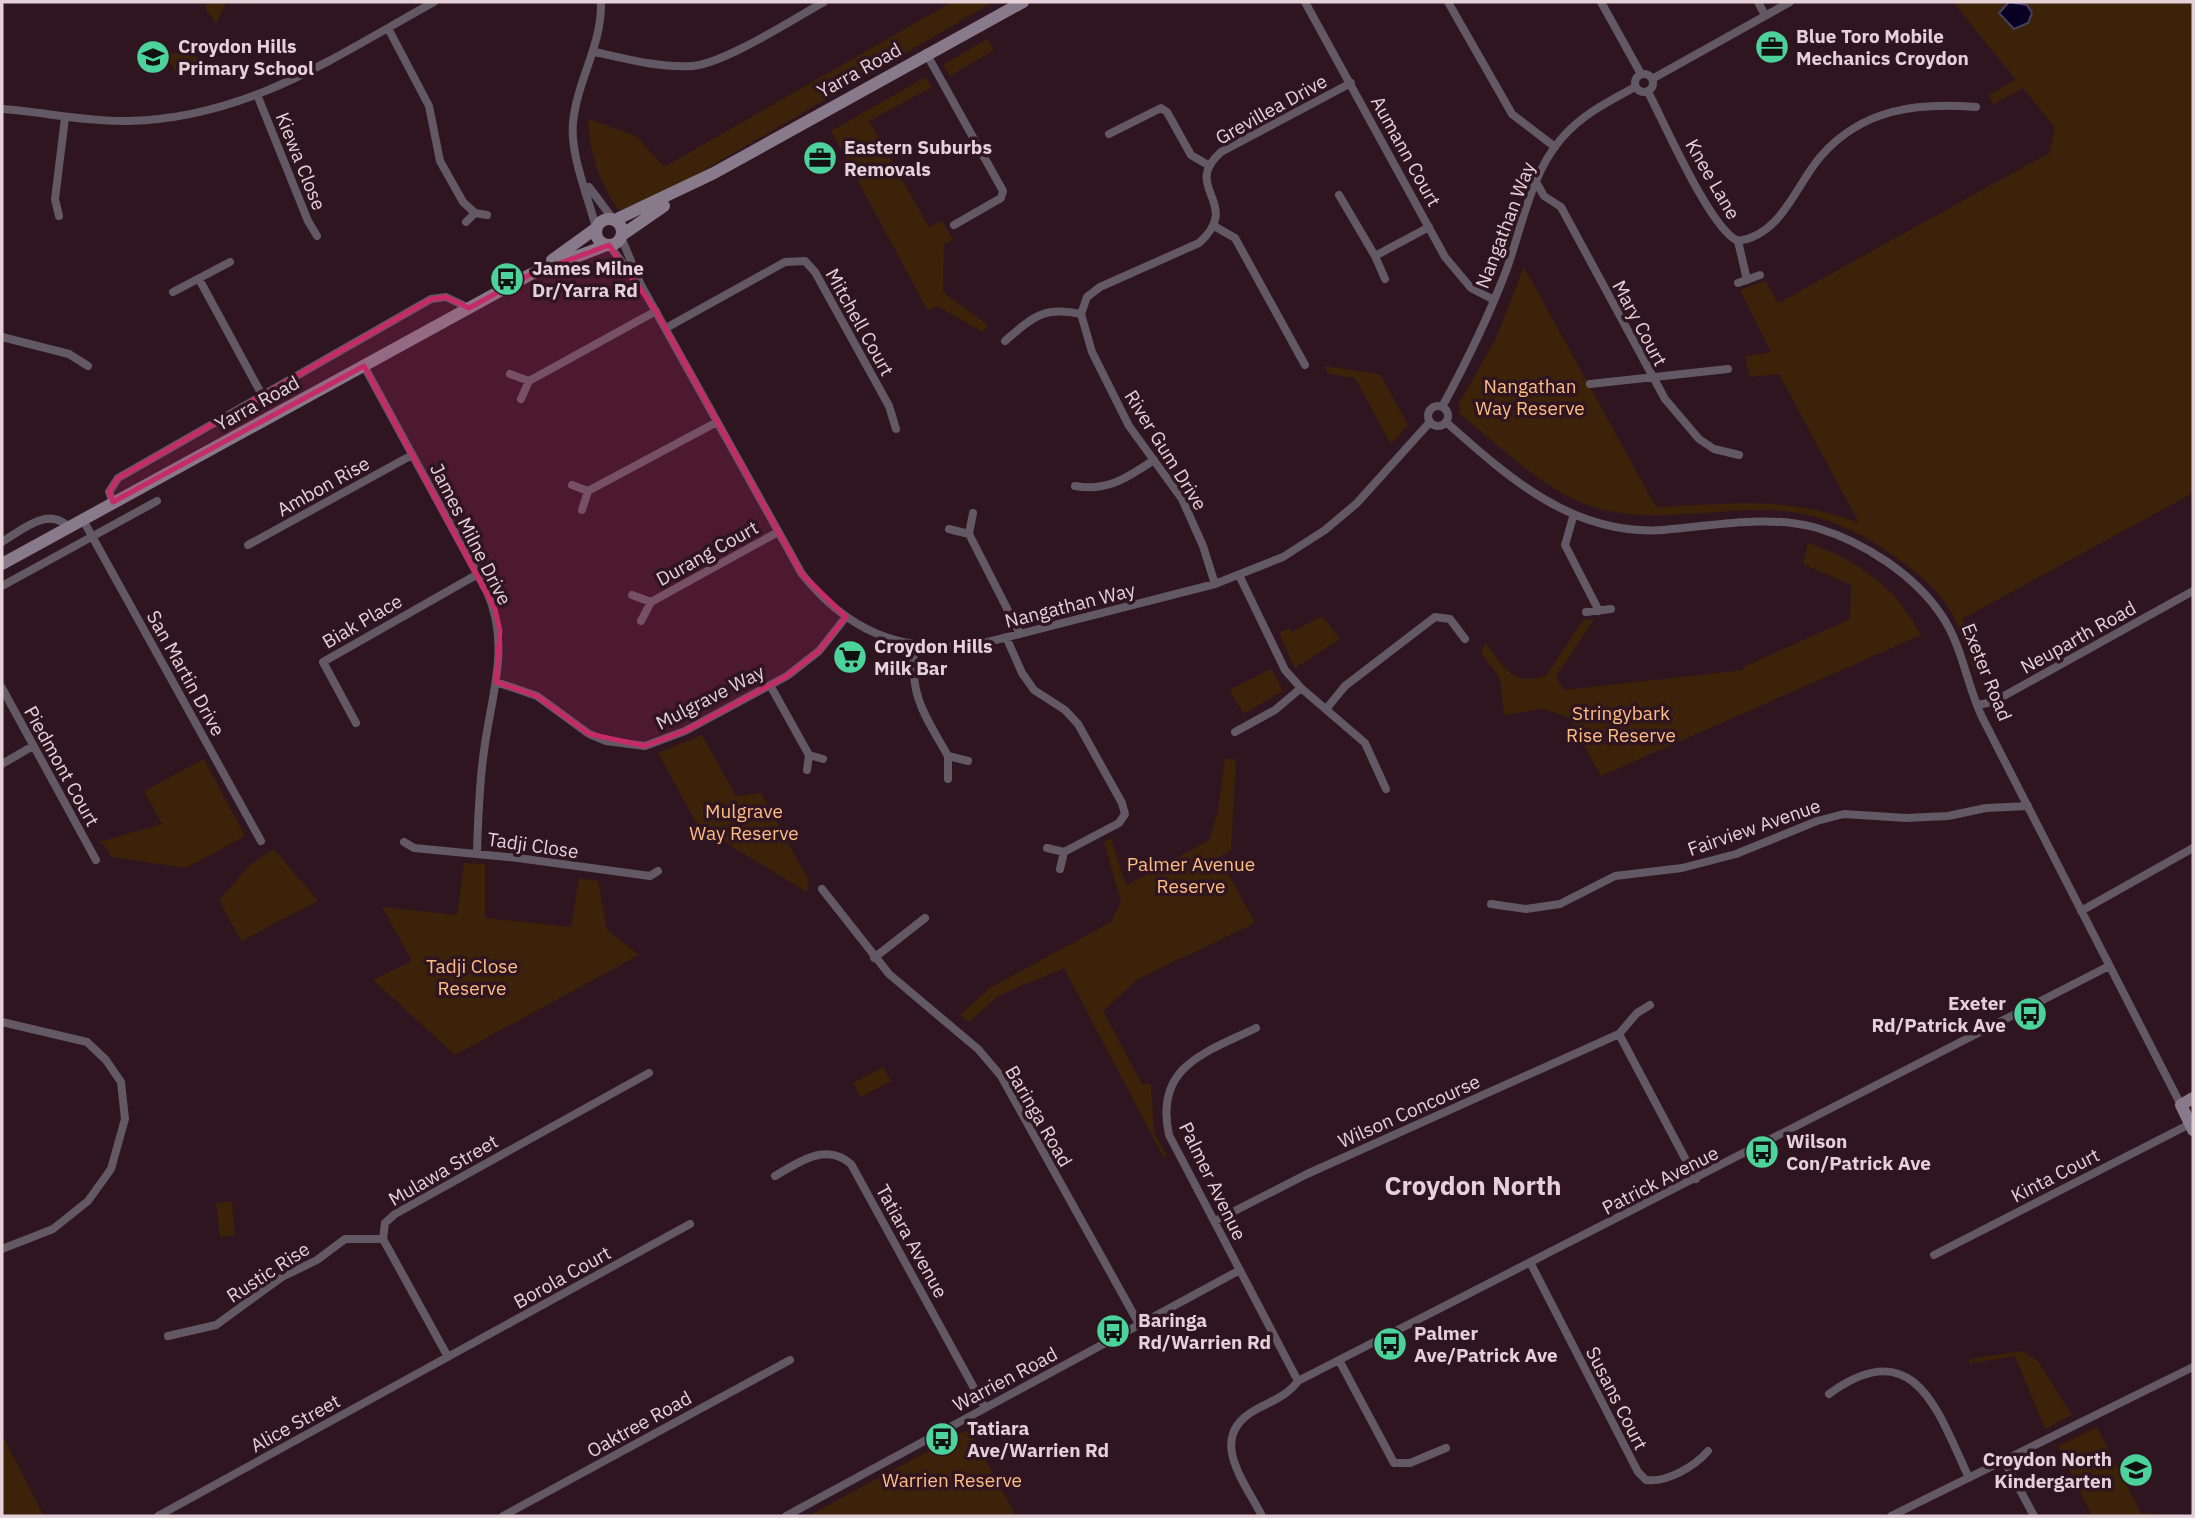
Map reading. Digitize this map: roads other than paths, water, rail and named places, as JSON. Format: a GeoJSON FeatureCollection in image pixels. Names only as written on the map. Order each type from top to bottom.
{"type":"FeatureCollection","features":[{"type":"Feature","properties":{"kind":"main road","name":"Yarra Road"},"geometry":{"type":"LineString","coordinates":[[614,219],[714,173],[926,53],[1023,2]]}},
{"type":"Feature","properties":{"kind":"main road","name":"Yarra Road"},"geometry":{"type":"LineString","coordinates":[[622,236],[714,173]]}},
{"type":"Feature","properties":{"kind":"main road"},"geometry":{"type":"LineString","coordinates":[[614,219],[622,228],[622,236],[616,243],[608,245],[599,241],[596,229],[601,221],[614,219]]}},
{"type":"Feature","properties":{"kind":"main road","name":"Yarra Road"},"geometry":{"type":"LineString","coordinates":[[2,564],[531,274],[596,229]]}},
{"type":"Feature","properties":{"kind":"main road","name":"Yarra Road"},"geometry":{"type":"LineString","coordinates":[[531,274],[608,245]]}},
{"type":"Feature","properties":{"kind":"main road"},"geometry":{"type":"LineString","coordinates":[[2181,1105],[2193,1098]]}},
{"type":"Feature","properties":{"kind":"main road","name":"Exeter Road"},"geometry":{"type":"LineString","coordinates":[[2181,1105],[2192,1127]]}},
{"type":"Feature","properties":{"kind":"street"},"geometry":{"type":"LineString","coordinates":[[2,109],[65,118],[157,120],[220,109],[258,97],[389,30],[434,2]]}},
{"type":"Feature","properties":{"kind":"street"},"geometry":{"type":"LineString","coordinates":[[596,229],[574,150],[572,124],[595,52],[601,2]]}},
{"type":"Feature","properties":{"kind":"street"},"geometry":{"type":"LineString","coordinates":[[595,52],[659,65],[694,66],[732,52],[824,2]]}},
{"type":"Feature","properties":{"kind":"street","name":"Aumann Court"},"geometry":{"type":"LineString","coordinates":[[1305,2],[1445,257],[1461,278],[1494,300]]}},
{"type":"Feature","properties":{"kind":"street"},"geometry":{"type":"LineString","coordinates":[[1448,2],[1512,114],[1555,147]]}},
{"type":"Feature","properties":{"kind":"street"},"geometry":{"type":"LineString","coordinates":[[1601,2],[1640,74],[1652,79]]}},
{"type":"Feature","properties":{"kind":"street"},"geometry":{"type":"LineString","coordinates":[[1758,2],[1765,15]]}},
{"type":"Feature","properties":{"kind":"street"},"geometry":{"type":"LineString","coordinates":[[1652,79],[1790,2]]}},
{"type":"Feature","properties":{"kind":"street"},"geometry":{"type":"LineString","coordinates":[[389,30],[429,106],[440,161],[463,202],[475,213],[487,215]]}},
{"type":"Feature","properties":{"kind":"street"},"geometry":{"type":"LineString","coordinates":[[926,53],[1003,191],[1001,198],[954,225]]}},
{"type":"Feature","properties":{"kind":"street"},"geometry":{"type":"LineString","coordinates":[[1640,74],[1636,78],[1635,87],[1639,91],[1648,92],[1652,88],[1652,79]]}},
{"type":"Feature","properties":{"kind":"street","name":"Grevillea Drive"},"geometry":{"type":"LineString","coordinates":[[1208,165],[1221,152],[1351,83]]}},
{"type":"Feature","properties":{"kind":"street","name":"Nangathan Way"},"geometry":{"type":"LineString","coordinates":[[1442,407],[1494,300],[1536,182],[1555,147],[1580,121],[1635,87]]}},
{"type":"Feature","properties":{"kind":"street","name":"Knee Lane"},"geometry":{"type":"LineString","coordinates":[[1648,92],[1724,233],[1738,241],[1743,281],[1760,275]]}},
{"type":"Feature","properties":{"kind":"street","name":"Kiewa Close"},"geometry":{"type":"LineString","coordinates":[[258,97],[307,221],[317,236]]}},
{"type":"Feature","properties":{"kind":"street"},"geometry":{"type":"LineString","coordinates":[[1738,241],[1751,239],[1771,224],[1787,208],[1821,156],[1861,123],[1918,105],[1976,107]]}},
{"type":"Feature","properties":{"kind":"street"},"geometry":{"type":"LineString","coordinates":[[1005,341],[1041,313],[1053,309],[1081,314],[1087,297],[1100,287],[1199,243],[1213,226],[1217,217],[1216,205],[1206,185],[1208,165],[1191,155],[1167,113],[1161,108],[1109,134]]}},
{"type":"Feature","properties":{"kind":"street"},"geometry":{"type":"LineString","coordinates":[[59,216],[55,199],[65,118]]}},
{"type":"Feature","properties":{"kind":"street"},"geometry":{"type":"LineString","coordinates":[[585,182],[614,219]]}},
{"type":"Feature","properties":{"kind":"street","name":"Mary Court"},"geometry":{"type":"LineString","coordinates":[[1536,182],[1544,196],[1561,207],[1652,377],[1682,422],[1714,449],[1739,455]]}},
{"type":"Feature","properties":{"kind":"street"},"geometry":{"type":"LineString","coordinates":[[1339,195],[1375,256],[1385,279]]}},
{"type":"Feature","properties":{"kind":"street"},"geometry":{"type":"LineString","coordinates":[[466,222],[475,213]]}},
{"type":"Feature","properties":{"kind":"street"},"geometry":{"type":"LineString","coordinates":[[1213,226],[1235,238],[1305,365]]}},
{"type":"Feature","properties":{"kind":"street"},"geometry":{"type":"LineString","coordinates":[[1375,256],[1429,227]]}},
{"type":"Feature","properties":{"kind":"street","name":"Nangathan Way"},"geometry":{"type":"LineString","coordinates":[[622,236],[641,285],[802,574],[823,599],[846,617],[876,635],[914,645],[972,646],[1215,584],[1283,557],[1325,530],[1357,503],[1430,422]]}},
{"type":"Feature","properties":{"kind":"street","name":"Nangathan Way"},"geometry":{"type":"LineString","coordinates":[[608,245],[641,285]]}},
{"type":"Feature","properties":{"kind":"street","name":"Mitchell Court"},"geometry":{"type":"LineString","coordinates":[[666,328],[785,262],[805,261],[815,272],[889,406],[897,429]]}},
{"type":"Feature","properties":{"kind":"street"},"geometry":{"type":"LineString","coordinates":[[173,292],[230,262]]}},
{"type":"Feature","properties":{"kind":"street"},"geometry":{"type":"LineString","coordinates":[[199,279],[262,395]]}},
{"type":"Feature","properties":{"kind":"street"},"geometry":{"type":"LineString","coordinates":[[113,502],[109,492],[118,478],[431,299],[446,297],[469,308]]}},
{"type":"Feature","properties":{"kind":"street"},"geometry":{"type":"LineString","coordinates":[[521,399],[529,381],[656,311]]}},
{"type":"Feature","properties":{"kind":"street","name":"River Gum Drive"},"geometry":{"type":"LineString","coordinates":[[1081,314],[1084,330],[1106,383],[1129,426],[1192,519],[1215,584]]}},
{"type":"Feature","properties":{"kind":"street"},"geometry":{"type":"LineString","coordinates":[[2,337],[69,354],[88,366]]}},
{"type":"Feature","properties":{"kind":"street","name":"James Milne Drive"},"geometry":{"type":"LineString","coordinates":[[364,366],[495,609],[500,631],[496,682],[484,748],[477,853]]}},
{"type":"Feature","properties":{"kind":"street"},"geometry":{"type":"LineString","coordinates":[[1590,384],[1728,369]]}},
{"type":"Feature","properties":{"kind":"street"},"geometry":{"type":"LineString","coordinates":[[510,374],[529,381]]}},
{"type":"Feature","properties":{"kind":"street"},"geometry":{"type":"LineString","coordinates":[[1442,407],[1448,413],[1446,422],[1438,426],[1430,422],[1430,410],[1442,407]]}},
{"type":"Feature","properties":{"kind":"street"},"geometry":{"type":"LineString","coordinates":[[582,510],[588,491],[717,422]]}},
{"type":"Feature","properties":{"kind":"street","name":"Exeter Road"},"geometry":{"type":"LineString","coordinates":[[1446,422],[1532,491],[1573,517],[1606,527],[1639,531],[1782,522],[1813,527],[1849,540],[1908,579],[1943,618],[1977,705],[2181,1105]]}},
{"type":"Feature","properties":{"kind":"street","name":"Ambon Rise"},"geometry":{"type":"LineString","coordinates":[[248,545],[412,455]]}},
{"type":"Feature","properties":{"kind":"street"},"geometry":{"type":"LineString","coordinates":[[1076,486],[1093,489],[1107,487],[1154,460]]}},
{"type":"Feature","properties":{"kind":"street"},"geometry":{"type":"LineString","coordinates":[[572,485],[588,491]]}},
{"type":"Feature","properties":{"kind":"street"},"geometry":{"type":"LineString","coordinates":[[2,586],[157,501]]}},
{"type":"Feature","properties":{"kind":"street"},"geometry":{"type":"LineString","coordinates":[[972,513],[969,534],[1020,634]]}},
{"type":"Feature","properties":{"kind":"street"},"geometry":{"type":"LineString","coordinates":[[1573,517],[1565,545],[1599,611]]}},
{"type":"Feature","properties":{"kind":"street"},"geometry":{"type":"LineString","coordinates":[[2,542],[44,518],[59,519],[69,528]]}},
{"type":"Feature","properties":{"kind":"street","name":"San Martin Drive"},"geometry":{"type":"LineString","coordinates":[[83,520],[261,841]]}},
{"type":"Feature","properties":{"kind":"street"},"geometry":{"type":"LineString","coordinates":[[949,529],[969,534]]}},
{"type":"Feature","properties":{"kind":"street","name":"Durang Court"},"geometry":{"type":"LineString","coordinates":[[641,621],[651,602],[778,532]]}},
{"type":"Feature","properties":{"kind":"street","name":"Biak Place"},"geometry":{"type":"LineString","coordinates":[[356,723],[323,662],[478,574]]}},
{"type":"Feature","properties":{"kind":"street"},"geometry":{"type":"LineString","coordinates":[[1239,575],[1284,670],[1365,743],[1386,789]]}},
{"type":"Feature","properties":{"kind":"street","name":"Neuparth Road"},"geometry":{"type":"LineString","coordinates":[[1977,705],[1993,702],[2193,591]]}},
{"type":"Feature","properties":{"kind":"street","name":"Durang Court"},"geometry":{"type":"LineString","coordinates":[[632,595],[651,602]]}},
{"type":"Feature","properties":{"kind":"street"},"geometry":{"type":"LineString","coordinates":[[1586,612],[1611,610]]}},
{"type":"Feature","properties":{"kind":"street","name":"Mulgrave Way"},"geometry":{"type":"LineString","coordinates":[[496,682],[537,696],[589,734],[606,741],[645,746],[685,731],[770,685],[810,659],[846,617]]}},
{"type":"Feature","properties":{"kind":"street"},"geometry":{"type":"LineString","coordinates":[[1327,708],[1345,686],[1435,617],[1450,619],[1465,639]]}},
{"type":"Feature","properties":{"kind":"street"},"geometry":{"type":"LineString","coordinates":[[1006,637],[1022,673],[1034,690],[1065,710],[1078,724],[1122,803],[1125,814],[1119,823],[1064,852],[1047,848]]}},
{"type":"Feature","properties":{"kind":"street"},"geometry":{"type":"LineString","coordinates":[[914,645],[912,679],[915,691],[948,756],[948,779]]}},
{"type":"Feature","properties":{"kind":"street"},"geometry":{"type":"LineString","coordinates":[[770,685],[808,755],[807,771]]}},
{"type":"Feature","properties":{"kind":"street","name":"Piedmont Court"},"geometry":{"type":"LineString","coordinates":[[2,688],[96,860]]}},
{"type":"Feature","properties":{"kind":"street"},"geometry":{"type":"LineString","coordinates":[[1236,732],[1275,710],[1301,688]]}},
{"type":"Feature","properties":{"kind":"street"},"geometry":{"type":"LineString","coordinates":[[2,764],[33,746]]}},
{"type":"Feature","properties":{"kind":"street"},"geometry":{"type":"LineString","coordinates":[[808,755],[823,759]]}},
{"type":"Feature","properties":{"kind":"street"},"geometry":{"type":"LineString","coordinates":[[948,756],[968,761]]}},
{"type":"Feature","properties":{"kind":"street","name":"Fairview Avenue"},"geometry":{"type":"LineString","coordinates":[[1491,904],[1526,909],[1560,904],[1615,876],[1682,868],[1736,854],[1817,821],[1844,814],[1938,817],[1986,808],[2028,806]]}},
{"type":"Feature","properties":{"kind":"street","name":"Tadji Close"},"geometry":{"type":"LineString","coordinates":[[404,842],[414,848],[477,853],[650,876],[658,871]]}},
{"type":"Feature","properties":{"kind":"street"},"geometry":{"type":"LineString","coordinates":[[2081,911],[2193,848]]}},
{"type":"Feature","properties":{"kind":"street"},"geometry":{"type":"LineString","coordinates":[[1060,869],[1064,852]]}},
{"type":"Feature","properties":{"kind":"street","name":"Baringa Road"},"geometry":{"type":"LineString","coordinates":[[822,888],[874,958],[907,991],[978,1049],[1001,1076],[1139,1324]]}},
{"type":"Feature","properties":{"kind":"street"},"geometry":{"type":"LineString","coordinates":[[874,958],[925,918]]}},
{"type":"Feature","properties":{"kind":"street","name":"Patrick Avenue"},"geometry":{"type":"LineString","coordinates":[[1262,1516],[1231,1454],[1231,1438],[1242,1417],[1287,1393],[1298,1381],[1340,1362],[2109,966]]}},
{"type":"Feature","properties":{"kind":"street","name":"Wilson Concourse"},"geometry":{"type":"LineString","coordinates":[[1215,1221],[1307,1174],[1619,1034],[1637,1013],[1650,1005]]}},
{"type":"Feature","properties":{"kind":"street"},"geometry":{"type":"LineString","coordinates":[[2,1022],[87,1042],[106,1060],[121,1082],[125,1119],[111,1169],[88,1201],[53,1229],[2,1249]]}},
{"type":"Feature","properties":{"kind":"street","name":"Palmer Avenue"},"geometry":{"type":"LineString","coordinates":[[1256,1028],[1186,1064],[1174,1078],[1166,1097],[1165,1116],[1169,1135],[1298,1381]]}},
{"type":"Feature","properties":{"kind":"street"},"geometry":{"type":"LineString","coordinates":[[1619,1034],[1696,1179]]}},
{"type":"Feature","properties":{"kind":"street","name":"Mulawa Street"},"geometry":{"type":"LineString","coordinates":[[383,1239],[385,1223],[396,1214],[649,1073]]}},
{"type":"Feature","properties":{"kind":"street","name":"Kinta Court"},"geometry":{"type":"LineString","coordinates":[[1934,1255],[2192,1127]]}},
{"type":"Feature","properties":{"kind":"street","name":"Tatiara Avenue"},"geometry":{"type":"LineString","coordinates":[[775,1176],[818,1154],[831,1153],[851,1164],[985,1408]]}},
{"type":"Feature","properties":{"kind":"street","name":"Borola Court"},"geometry":{"type":"LineString","coordinates":[[448,1357],[690,1224]]}},
{"type":"Feature","properties":{"kind":"street"},"geometry":{"type":"LineString","coordinates":[[383,1239],[448,1357]]}},
{"type":"Feature","properties":{"kind":"street","name":"Rustic Rise"},"geometry":{"type":"LineString","coordinates":[[168,1336],[202,1331],[216,1325],[282,1277],[317,1260],[345,1240],[383,1239]]}},
{"type":"Feature","properties":{"kind":"street","name":"Susans Court"},"geometry":{"type":"LineString","coordinates":[[1531,1264],[1638,1472],[1646,1480],[1664,1478],[1700,1461],[1709,1451]]}},
{"type":"Feature","properties":{"kind":"street","name":"Warrien Road"},"geometry":{"type":"LineString","coordinates":[[786,1516],[1240,1270]]}},
{"type":"Feature","properties":{"kind":"street","name":"Alice Street"},"geometry":{"type":"LineString","coordinates":[[158,1516],[448,1357]]}},
{"type":"Feature","properties":{"kind":"street","name":"Oaktree Road"},"geometry":{"type":"LineString","coordinates":[[503,1516],[790,1360]]}},
{"type":"Feature","properties":{"kind":"street"},"geometry":{"type":"LineString","coordinates":[[1340,1362],[1394,1463],[1410,1463],[1446,1448]]}},
{"type":"Feature","properties":{"kind":"street"},"geometry":{"type":"LineString","coordinates":[[1891,1516],[2193,1367]]}},
{"type":"Feature","properties":{"kind":"street"},"geometry":{"type":"LineString","coordinates":[[1829,1394],[1849,1379],[1873,1371],[1893,1373],[1912,1380],[1924,1389],[1934,1405],[1969,1478]]}},
{"type":"Feature","properties":{"kind":"street"},"geometry":{"type":"LineString","coordinates":[[2004,1460],[2034,1516]]}},
{"type":"Feature","properties":{"kind":"place","name":"Blue Toro Mobile Mechanics Croydon"},"geometry":{"type":"Point","coordinates":[1772,47]}},
{"type":"Feature","properties":{"kind":"place","name":"Croydon Hills Primary School"},"geometry":{"type":"Point","coordinates":[153,57]}},
{"type":"Feature","properties":{"kind":"place","name":"Eastern Suburbs Removals"},"geometry":{"type":"Point","coordinates":[820,158]}},
{"type":"Feature","properties":{"kind":"place","name":"James Milne Dr/Yarra Rd"},"geometry":{"type":"Point","coordinates":[507,279]}},
{"type":"Feature","properties":{"kind":"place","name":"Croydon Hills Milk Bar"},"geometry":{"type":"Point","coordinates":[850,657]}},
{"type":"Feature","properties":{"kind":"place","name":"Exeter Rd/Patrick Ave"},"geometry":{"type":"Point","coordinates":[2030,1014]}},
{"type":"Feature","properties":{"kind":"place","name":"Wilson Con/Patrick Ave"},"geometry":{"type":"Point","coordinates":[1762,1152]}},
{"type":"Feature","properties":{"kind":"place","name":"Baringa Rd/Warrien Rd"},"geometry":{"type":"Point","coordinates":[1113,1331]}},
{"type":"Feature","properties":{"kind":"place","name":"Palmer Ave/Patrick Ave"},"geometry":{"type":"Point","coordinates":[1390,1344]}},
{"type":"Feature","properties":{"kind":"place","name":"Tatiara Ave/Warrien Rd"},"geometry":{"type":"Point","coordinates":[942,1439]}},
{"type":"Feature","properties":{"kind":"place","name":"Croydon North Kindergarten"},"geometry":{"type":"Point","coordinates":[2136,1470]}},
{"type":"Feature","properties":{"kind":"district","name":"Croydon North"},"geometry":{"type":"Point","coordinates":[1473,1186]}},
{"type":"Feature","properties":{"kind":"park label","name":"Nangathan Way Reserve"},"geometry":{"type":"Point","coordinates":[1530,397]}},
{"type":"Feature","properties":{"kind":"park label","name":"Stringybark Rise Reserve"},"geometry":{"type":"Point","coordinates":[1621,724]}},
{"type":"Feature","properties":{"kind":"park label","name":"Mulgrave Way Reserve"},"geometry":{"type":"Point","coordinates":[744,822]}},
{"type":"Feature","properties":{"kind":"park label","name":"Palmer Avenue Reserve"},"geometry":{"type":"Point","coordinates":[1191,875]}},
{"type":"Feature","properties":{"kind":"park label","name":"Tadji Close Reserve"},"geometry":{"type":"Point","coordinates":[472,977]}},
{"type":"Feature","properties":{"kind":"park label","name":"Warrien Reserve"},"geometry":{"type":"Point","coordinates":[952,1480]}}]}
